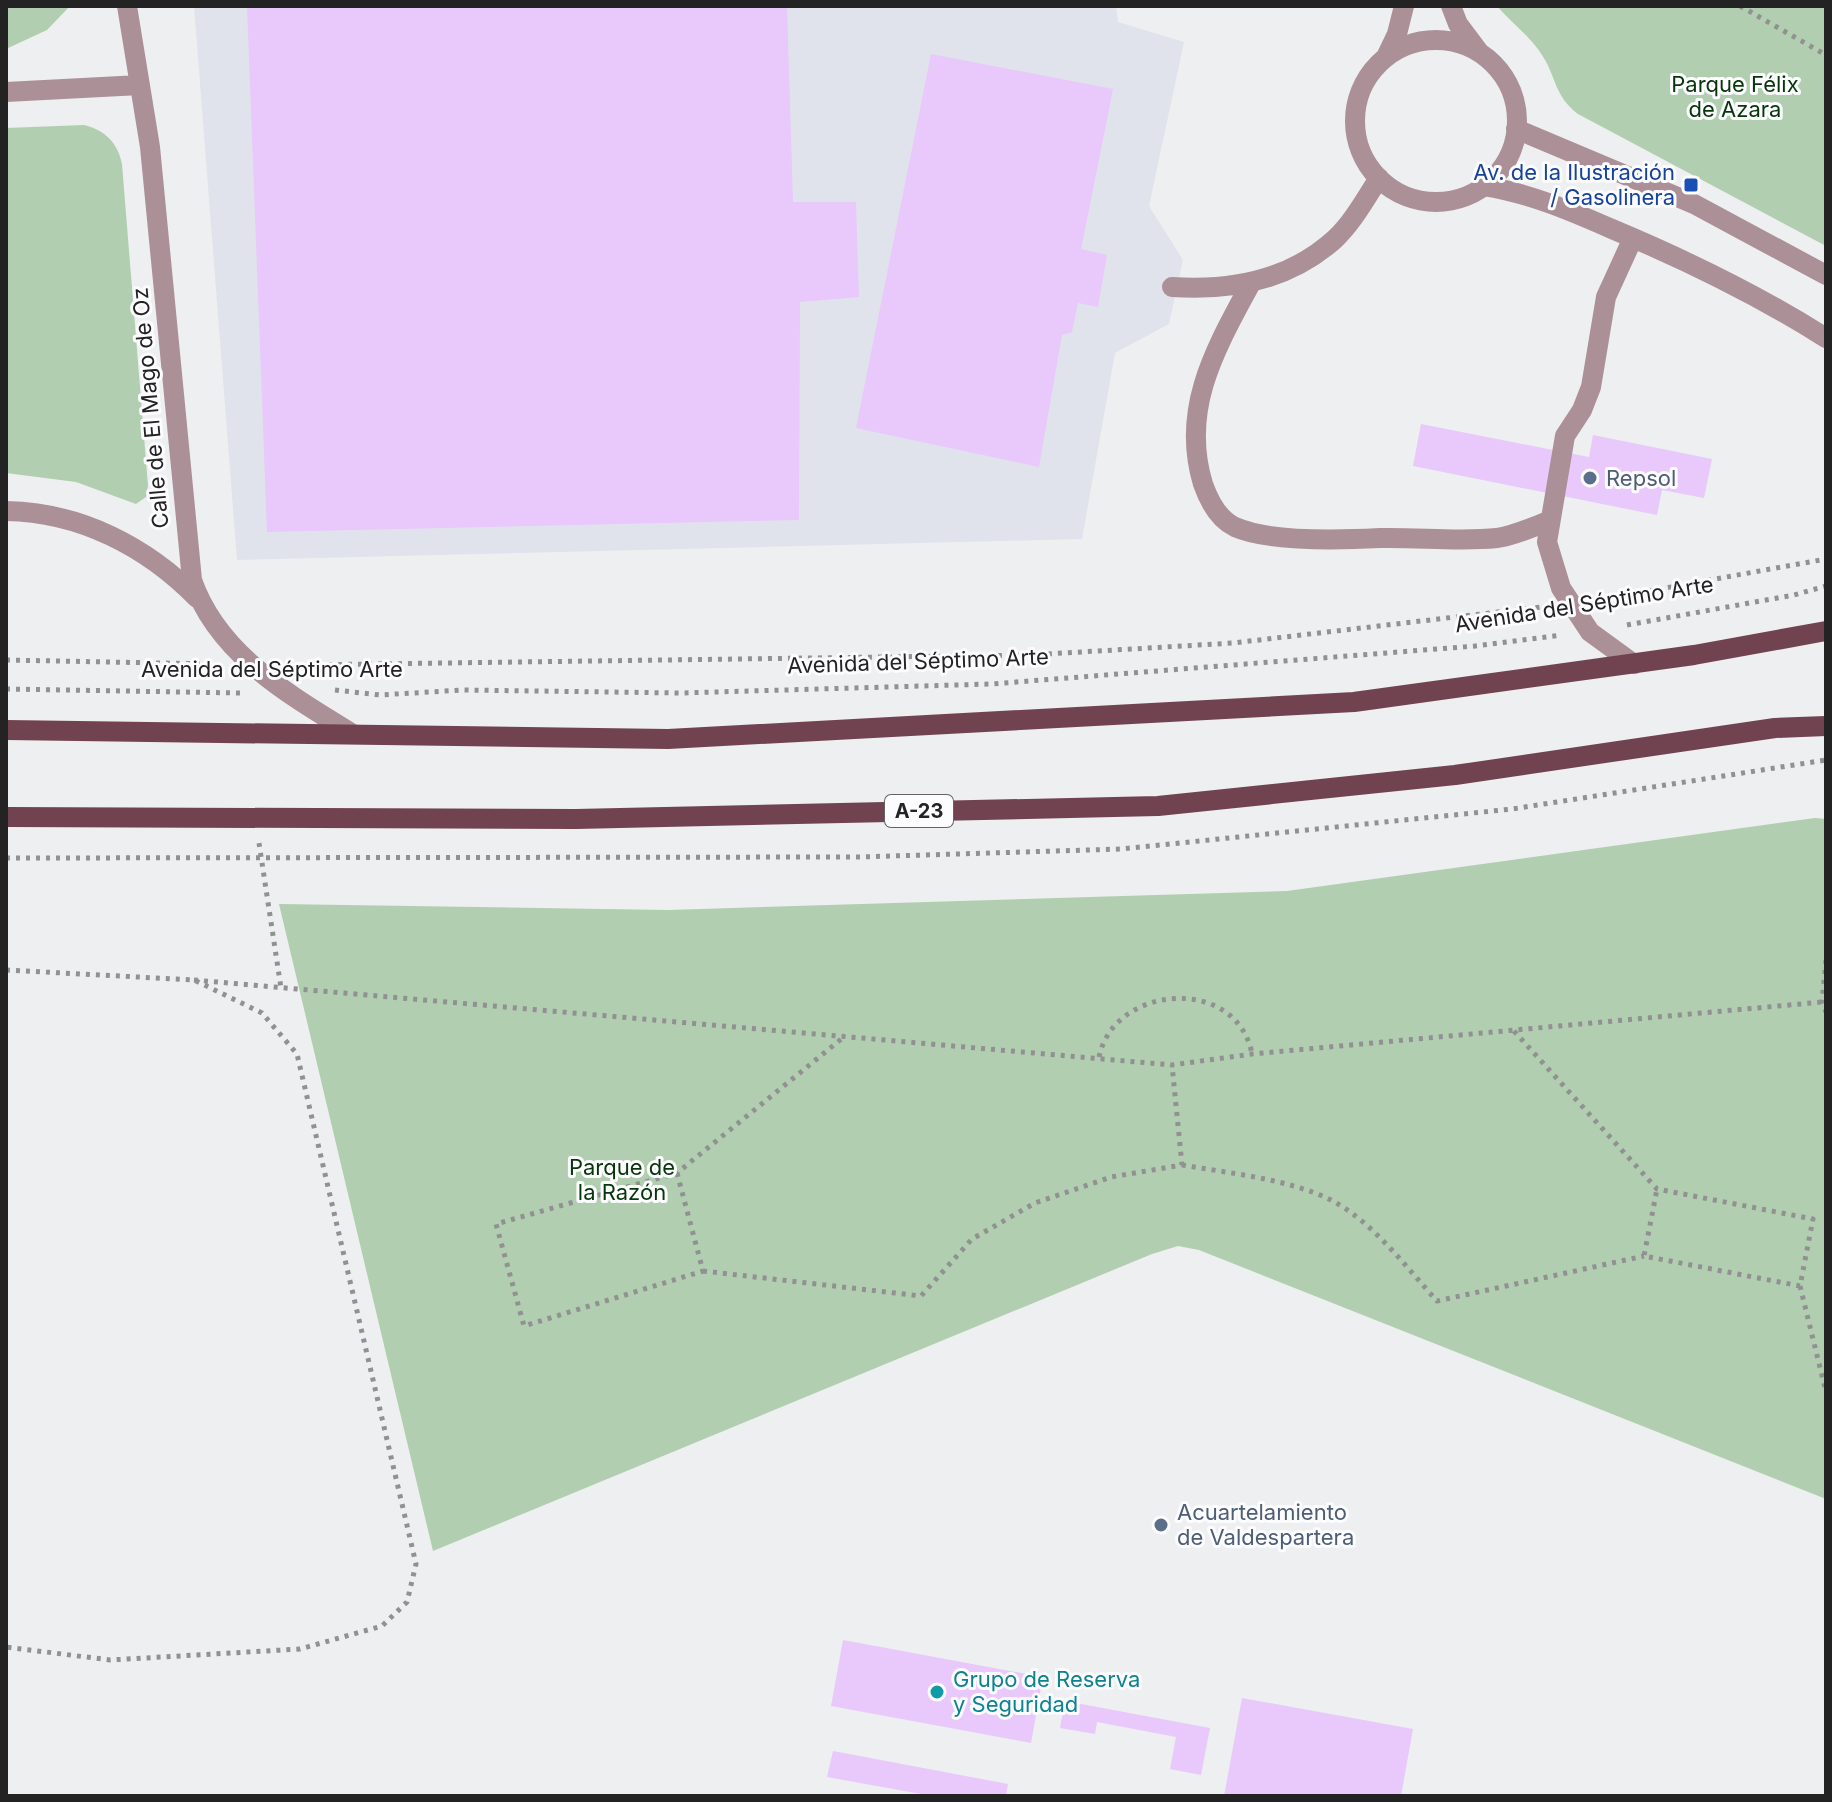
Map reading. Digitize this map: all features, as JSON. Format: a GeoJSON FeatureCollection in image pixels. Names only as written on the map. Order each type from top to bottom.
{"type":"FeatureCollection","features":[{"type":"Feature","properties":{"kind":"main road"},"geometry":{"type":"LineString","coordinates":[[6,730],[668,739],[1322,704],[1634,664],[1826,631]]}},
{"type":"Feature","properties":{"kind":"main road","name":"A-23"},"geometry":{"type":"LineString","coordinates":[[6,817],[576,819],[1158,806],[1455,775],[1775,728],[1826,726]]}},
{"type":"Feature","properties":{"kind":"street","name":"Calle de El Mago de Oz"},"geometry":{"type":"LineString","coordinates":[[127,6],[150,147],[188,559],[200,601],[223,637],[282,690],[353,734]]}},
{"type":"Feature","properties":{"kind":"street"},"geometry":{"type":"LineString","coordinates":[[1404,6],[1397,34],[1386,57],[1364,83],[1355,116],[1361,149],[1379,178],[1399,192],[1422,200],[1455,199],[1484,186],[1506,161],[1516,129],[1517,114],[1509,85],[1458,24],[1451,6]]}},
{"type":"Feature","properties":{"kind":"street"},"geometry":{"type":"LineString","coordinates":[[1386,57],[1415,43],[1432,40],[1448,41],[1479,52]]}},
{"type":"Feature","properties":{"kind":"street"},"geometry":{"type":"LineString","coordinates":[[6,92],[140,85]]}},
{"type":"Feature","properties":{"kind":"street"},"geometry":{"type":"LineString","coordinates":[[1516,129],[1694,204],[1826,275]]}},
{"type":"Feature","properties":{"kind":"street"},"geometry":{"type":"LineString","coordinates":[[1172,287],[1201,289],[1251,283],[1288,270],[1337,237],[1379,178]]}},
{"type":"Feature","properties":{"kind":"street"},"geometry":{"type":"LineString","coordinates":[[1484,186],[1537,199],[1633,238],[1779,307],[1826,338]]}},
{"type":"Feature","properties":{"kind":"street"},"geometry":{"type":"LineString","coordinates":[[1633,238],[1606,297],[1591,387],[1582,410],[1565,436],[1549,521],[1551,560],[1571,604],[1590,632],[1634,664]]}},
{"type":"Feature","properties":{"kind":"street"},"geometry":{"type":"LineString","coordinates":[[1251,283],[1211,358],[1198,393],[1194,429],[1198,465],[1207,496],[1219,515],[1232,526],[1250,532],[1328,540],[1499,538],[1549,521]]}},
{"type":"Feature","properties":{"kind":"street"},"geometry":{"type":"LineString","coordinates":[[6,511],[54,516],[122,541],[168,569],[200,601]]}},
{"type":"Feature","properties":{"kind":"path"},"geometry":{"type":"LineString","coordinates":[[1740,6],[1826,55]]}},
{"type":"Feature","properties":{"kind":"path"},"geometry":{"type":"LineString","coordinates":[[6,660],[254,665],[1030,655],[1233,643],[1571,604],[1826,559]]}},
{"type":"Feature","properties":{"kind":"path","name":"Avenida del Séptimo Arte"},"geometry":{"type":"LineString","coordinates":[[6,689],[205,695],[323,688],[380,695],[463,690],[681,693],[991,684],[1445,649],[1590,632],[1826,586]]}},
{"type":"Feature","properties":{"kind":"path"},"geometry":{"type":"LineString","coordinates":[[256,818],[281,988]]}},
{"type":"Feature","properties":{"kind":"path"},"geometry":{"type":"LineString","coordinates":[[1826,960],[1822,1002],[1826,1012]]}},
{"type":"Feature","properties":{"kind":"path"},"geometry":{"type":"LineString","coordinates":[[6,970],[194,980],[1172,1065],[1252,1054],[1822,1002]]}},
{"type":"Feature","properties":{"kind":"path"},"geometry":{"type":"LineString","coordinates":[[6,1647],[110,1660],[300,1649],[382,1626],[407,1602],[416,1564],[297,1054],[262,1013],[194,980]]}},
{"type":"Feature","properties":{"kind":"path"},"geometry":{"type":"LineString","coordinates":[[1099,1057],[1102,1040],[1113,1024],[1127,1013],[1162,999],[1216,1004],[1230,1014],[1249,1038],[1252,1054]]}},
{"type":"Feature","properties":{"kind":"path"},"geometry":{"type":"LineString","coordinates":[[1514,1031],[1657,1189],[1813,1219],[1800,1286],[1826,1392]]}},
{"type":"Feature","properties":{"kind":"path"},"geometry":{"type":"LineString","coordinates":[[845,1036],[677,1173],[496,1224],[524,1326],[703,1271],[921,1296],[972,1239],[1035,1203],[1111,1177],[1182,1165],[1260,1179],[1331,1201],[1383,1241],[1437,1301],[1644,1256],[1800,1286]]}},
{"type":"Feature","properties":{"kind":"path"},"geometry":{"type":"LineString","coordinates":[[1172,1065],[1182,1165]]}},
{"type":"Feature","properties":{"kind":"path"},"geometry":{"type":"LineString","coordinates":[[677,1173],[703,1271]]}},
{"type":"Feature","properties":{"kind":"path"},"geometry":{"type":"LineString","coordinates":[[1644,1256],[1657,1189]]}},
{"type":"Feature","properties":{"kind":"shaded area"},"geometry":{"type":"Polygon","coordinates":[[[194,6],[1116,6],[1118,22],[1184,42],[1149,206],[1183,260],[1169,324],[1115,353],[1082,539],[237,560],[194,6]]]}},
{"type":"Feature","properties":{"kind":"green space"},"geometry":{"type":"Polygon","coordinates":[[[6,6],[70,6],[47,30],[6,49],[6,6]]]}},
{"type":"Feature","properties":{"kind":"green space","name":"Parque Félix de Azara"},"geometry":{"type":"Polygon","coordinates":[[[1497,6],[1826,6],[1826,246],[1578,114],[1564,100],[1535,46],[1497,6]]]}},
{"type":"Feature","properties":{"kind":"green space"},"geometry":{"type":"Polygon","coordinates":[[[84,125],[109,138],[122,164],[148,486],[146,497],[136,504],[76,482],[6,473],[6,128],[84,125]]]}},
{"type":"Feature","properties":{"kind":"green space","name":"Parque de la Razón"},"geometry":{"type":"Polygon","coordinates":[[[1815,818],[1826,819],[1826,1499],[1199,1250],[1178,1246],[1152,1254],[433,1551],[279,904],[668,910],[1287,891],[1815,818]]]}},
{"type":"Feature","properties":{"kind":"building"},"geometry":{"type":"Polygon","coordinates":[[[247,6],[787,6],[793,202],[856,202],[859,297],[800,302],[799,520],[267,532],[247,6]]]}},
{"type":"Feature","properties":{"kind":"building"},"geometry":{"type":"Polygon","coordinates":[[[931,54],[1113,89],[1081,249],[1107,255],[1098,307],[1078,303],[1072,332],[1062,335],[1039,467],[856,428],[931,54]]]}},
{"type":"Feature","properties":{"kind":"building","name":"Repsol"},"geometry":{"type":"Polygon","coordinates":[[[1421,424],[1589,457],[1593,435],[1712,459],[1704,498],[1662,490],[1657,515],[1413,466],[1421,424]]]}},
{"type":"Feature","properties":{"kind":"building","name":"Grupo de Reserva y Seguridad"},"geometry":{"type":"Polygon","coordinates":[[[843,1640],[1043,1677],[1031,1743],[831,1706],[843,1640]]]}},
{"type":"Feature","properties":{"kind":"building"},"geometry":{"type":"Polygon","coordinates":[[[1242,1698],[1413,1729],[1401,1796],[1224,1796],[1242,1698]]]}},
{"type":"Feature","properties":{"kind":"building"},"geometry":{"type":"Polygon","coordinates":[[[1065,1701],[1210,1728],[1201,1775],[1170,1769],[1176,1737],[1097,1722],[1095,1734],[1060,1728],[1065,1701]]]}},
{"type":"Feature","properties":{"kind":"building"},"geometry":{"type":"Polygon","coordinates":[[[833,1751],[1008,1784],[1006,1796],[932,1796],[827,1777],[833,1751]]]}},
{"type":"Feature","properties":{"kind":"place","name":"Av. de la Ilustración / Gasolinera"},"geometry":{"type":"Point","coordinates":[1691,185]}},
{"type":"Feature","properties":{"kind":"place","name":"Repsol"},"geometry":{"type":"Point","coordinates":[1590,478]}},
{"type":"Feature","properties":{"kind":"place","name":"Acuartelamiento de Valdespartera"},"geometry":{"type":"Point","coordinates":[1161,1525]}},
{"type":"Feature","properties":{"kind":"place","name":"Grupo de Reserva y Seguridad"},"geometry":{"type":"Point","coordinates":[937,1692]}}]}
